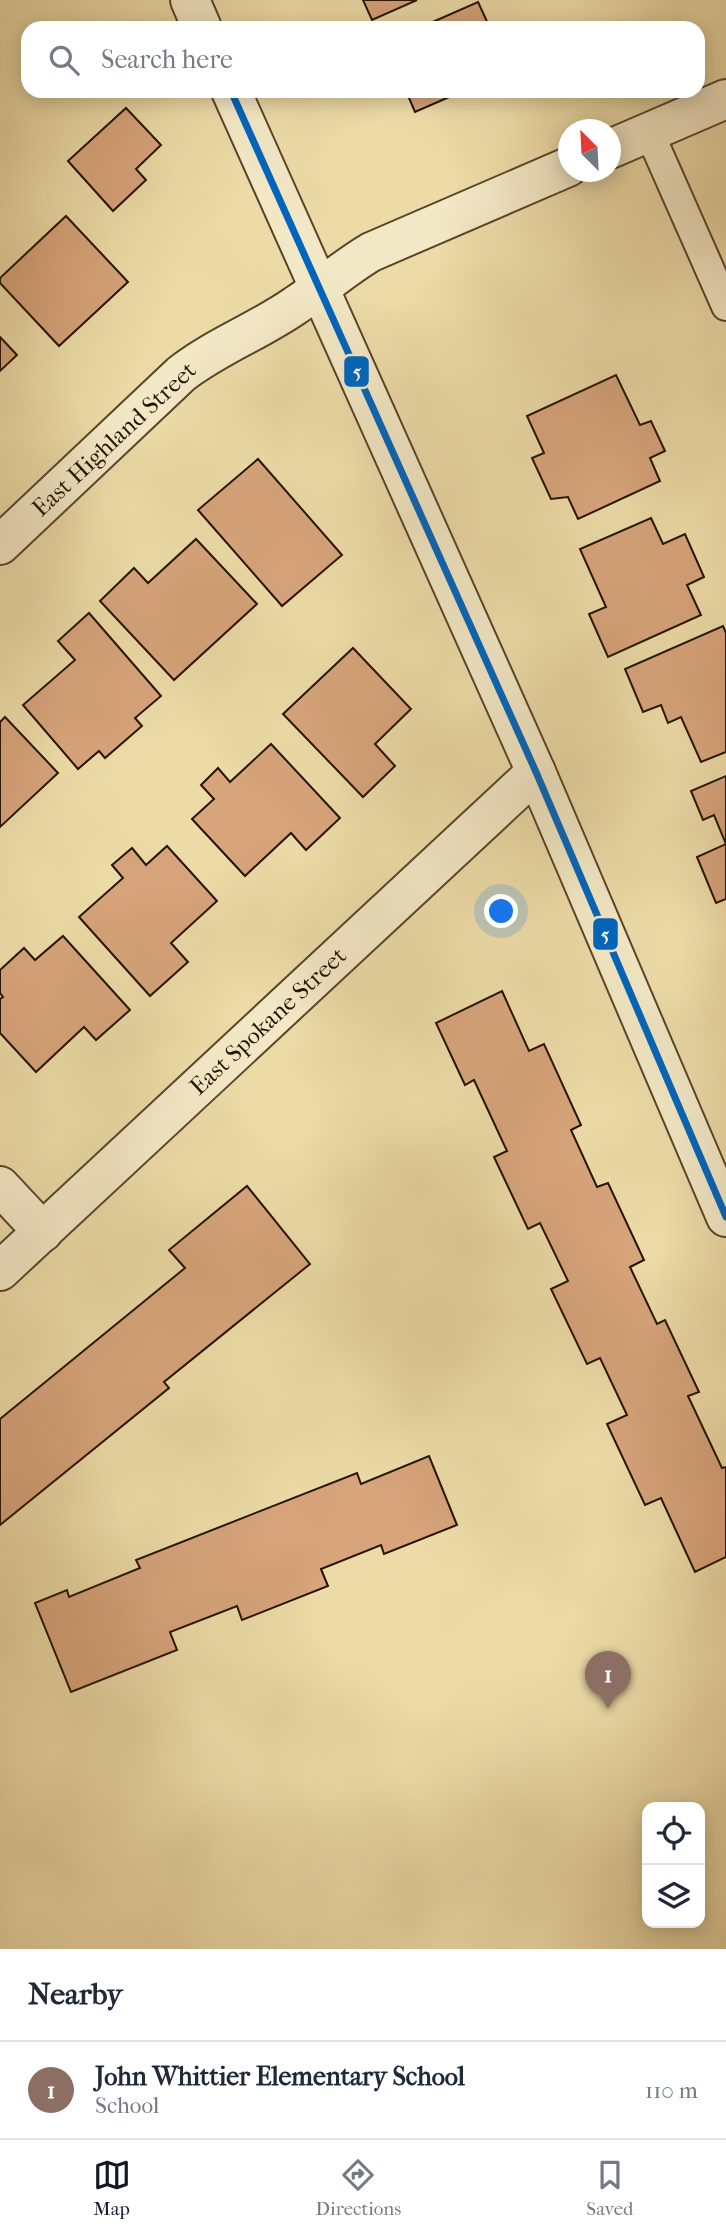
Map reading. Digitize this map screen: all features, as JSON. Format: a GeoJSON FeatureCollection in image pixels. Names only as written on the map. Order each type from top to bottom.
{"type":"FeatureCollection","features":[{"type":"Feature","properties":{"kind":"street"},"geometry":{"type":"LineString","coordinates":[[190,0],[199,21]]}},
{"type":"Feature","properties":{"kind":"street"},"geometry":{"type":"LineString","coordinates":[[234,98],[536,772],[726,1217]]}},
{"type":"Feature","properties":{"kind":"street"},"geometry":{"type":"LineString","coordinates":[[621,145],[726,99]]}},
{"type":"Feature","properties":{"kind":"street","name":"East Highland Street"},"geometry":{"type":"LineString","coordinates":[[0,545],[181,374],[209,352],[296,306],[320,286],[371,252],[558,172]]}},
{"type":"Feature","properties":{"kind":"street","name":"East Spokane Street"},"geometry":{"type":"LineString","coordinates":[[0,1271],[536,772]]}},
{"type":"Feature","properties":{"kind":"street"},"geometry":{"type":"LineString","coordinates":[[0,1186],[43,1232]]}},
{"type":"Feature","properties":{"kind":"lane"},"geometry":{"type":"LineString","coordinates":[[649,132],[726,306]]}},
{"type":"Feature","properties":{"kind":"building"},"geometry":{"type":"Polygon","coordinates":[[[363,0],[417,0],[372,20],[363,0]]]}},
{"type":"Feature","properties":{"kind":"building"},"geometry":{"type":"Polygon","coordinates":[[[478,2],[487,21],[435,21],[478,2]]]}},
{"type":"Feature","properties":{"kind":"building"},"geometry":{"type":"Polygon","coordinates":[[[409,98],[447,98],[415,112],[409,98]]]}},
{"type":"Feature","properties":{"kind":"building"},"geometry":{"type":"Polygon","coordinates":[[[126,108],[161,145],[136,169],[146,180],[113,211],[68,161],[126,108]]]}},
{"type":"Feature","properties":{"kind":"building"},"geometry":{"type":"Polygon","coordinates":[[[66,216],[128,282],[59,346],[0,283],[0,278],[66,216]]]}},
{"type":"Feature","properties":{"kind":"building"},"geometry":{"type":"Polygon","coordinates":[[[0,337],[17,355],[0,371],[0,337]]]}},
{"type":"Feature","properties":{"kind":"building"},"geometry":{"type":"Polygon","coordinates":[[[616,375],[640,425],[651,421],[665,451],[650,458],[660,481],[578,519],[568,497],[551,499],[532,458],[544,453],[527,416],[616,375]]]}},
{"type":"Feature","properties":{"kind":"building"},"geometry":{"type":"Polygon","coordinates":[[[258,459],[342,555],[282,606],[198,510],[258,459]]]}},
{"type":"Feature","properties":{"kind":"building"},"geometry":{"type":"Polygon","coordinates":[[[651,518],[663,544],[685,534],[704,577],[687,585],[701,615],[608,657],[589,614],[606,607],[580,549],[651,518]]]}},
{"type":"Feature","properties":{"kind":"building"},"geometry":{"type":"Polygon","coordinates":[[[196,539],[257,604],[174,680],[100,601],[134,568],[148,583],[196,539]]]}},
{"type":"Feature","properties":{"kind":"building"},"geometry":{"type":"Polygon","coordinates":[[[89,613],[161,696],[135,718],[142,726],[105,758],[99,751],[78,769],[23,705],[75,660],[58,641],[89,613]]]}},
{"type":"Feature","properties":{"kind":"building"},"geometry":{"type":"Polygon","coordinates":[[[723,626],[726,633],[726,752],[701,762],[681,717],[668,723],[661,705],[643,712],[625,669],[723,626]]]}},
{"type":"Feature","properties":{"kind":"building"},"geometry":{"type":"Polygon","coordinates":[[[353,648],[411,709],[375,744],[395,766],[363,797],[283,714],[353,648]]]}},
{"type":"Feature","properties":{"kind":"building"},"geometry":{"type":"Polygon","coordinates":[[[5,717],[58,773],[0,827],[0,722],[5,717]]]}},
{"type":"Feature","properties":{"kind":"building"},"geometry":{"type":"Polygon","coordinates":[[[271,744],[340,818],[306,850],[291,833],[245,876],[192,819],[214,799],[201,785],[218,768],[230,782],[271,744]]]}},
{"type":"Feature","properties":{"kind":"building"},"geometry":{"type":"Polygon","coordinates":[[[726,776],[726,844],[714,815],[703,820],[691,791],[726,776]]]}},
{"type":"Feature","properties":{"kind":"building"},"geometry":{"type":"Polygon","coordinates":[[[726,844],[726,899],[716,903],[697,857],[726,844]]]}},
{"type":"Feature","properties":{"kind":"building"},"geometry":{"type":"Polygon","coordinates":[[[167,846],[217,901],[171,943],[188,962],[150,996],[79,917],[123,878],[112,865],[132,848],[146,865],[167,846]]]}},
{"type":"Feature","properties":{"kind":"building"},"geometry":{"type":"Polygon","coordinates":[[[63,936],[130,1010],[96,1040],[84,1027],[36,1072],[0,1033],[0,999],[3,997],[0,993],[0,970],[24,948],[35,960],[63,936]]]}},
{"type":"Feature","properties":{"kind":"building"},"geometry":{"type":"Polygon","coordinates":[[[502,991],[529,1051],[544,1044],[581,1125],[571,1130],[597,1187],[608,1183],[644,1260],[630,1267],[657,1324],[665,1320],[699,1392],[688,1396],[722,1468],[726,1467],[726,1557],[695,1572],[661,1498],[645,1505],[607,1424],[627,1415],[600,1358],[587,1364],[551,1289],[568,1281],[540,1223],[528,1229],[494,1157],[507,1151],[474,1080],[465,1085],[436,1023],[502,991]]]}},
{"type":"Feature","properties":{"kind":"building"},"geometry":{"type":"Polygon","coordinates":[[[247,1186],[310,1264],[164,1382],[169,1388],[0,1525],[0,1419],[185,1268],[169,1250],[247,1186]]]}},
{"type":"Feature","properties":{"kind":"building"},"geometry":{"type":"Polygon","coordinates":[[[429,1456],[457,1525],[384,1554],[381,1545],[321,1569],[328,1586],[242,1620],[237,1606],[170,1632],[177,1650],[71,1692],[35,1603],[67,1590],[69,1597],[140,1568],[136,1560],[357,1473],[361,1484],[429,1456]]]}},
{"type":"Feature","properties":{"kind":"transit line","name":"5"},"geometry":{"type":"LineString","coordinates":[[234,98],[536,772],[726,1217]]}},
{"type":"Feature","properties":{"kind":"place","name":"John Whittier Elementary School"},"geometry":{"type":"Point","coordinates":[608,1709]}}]}
